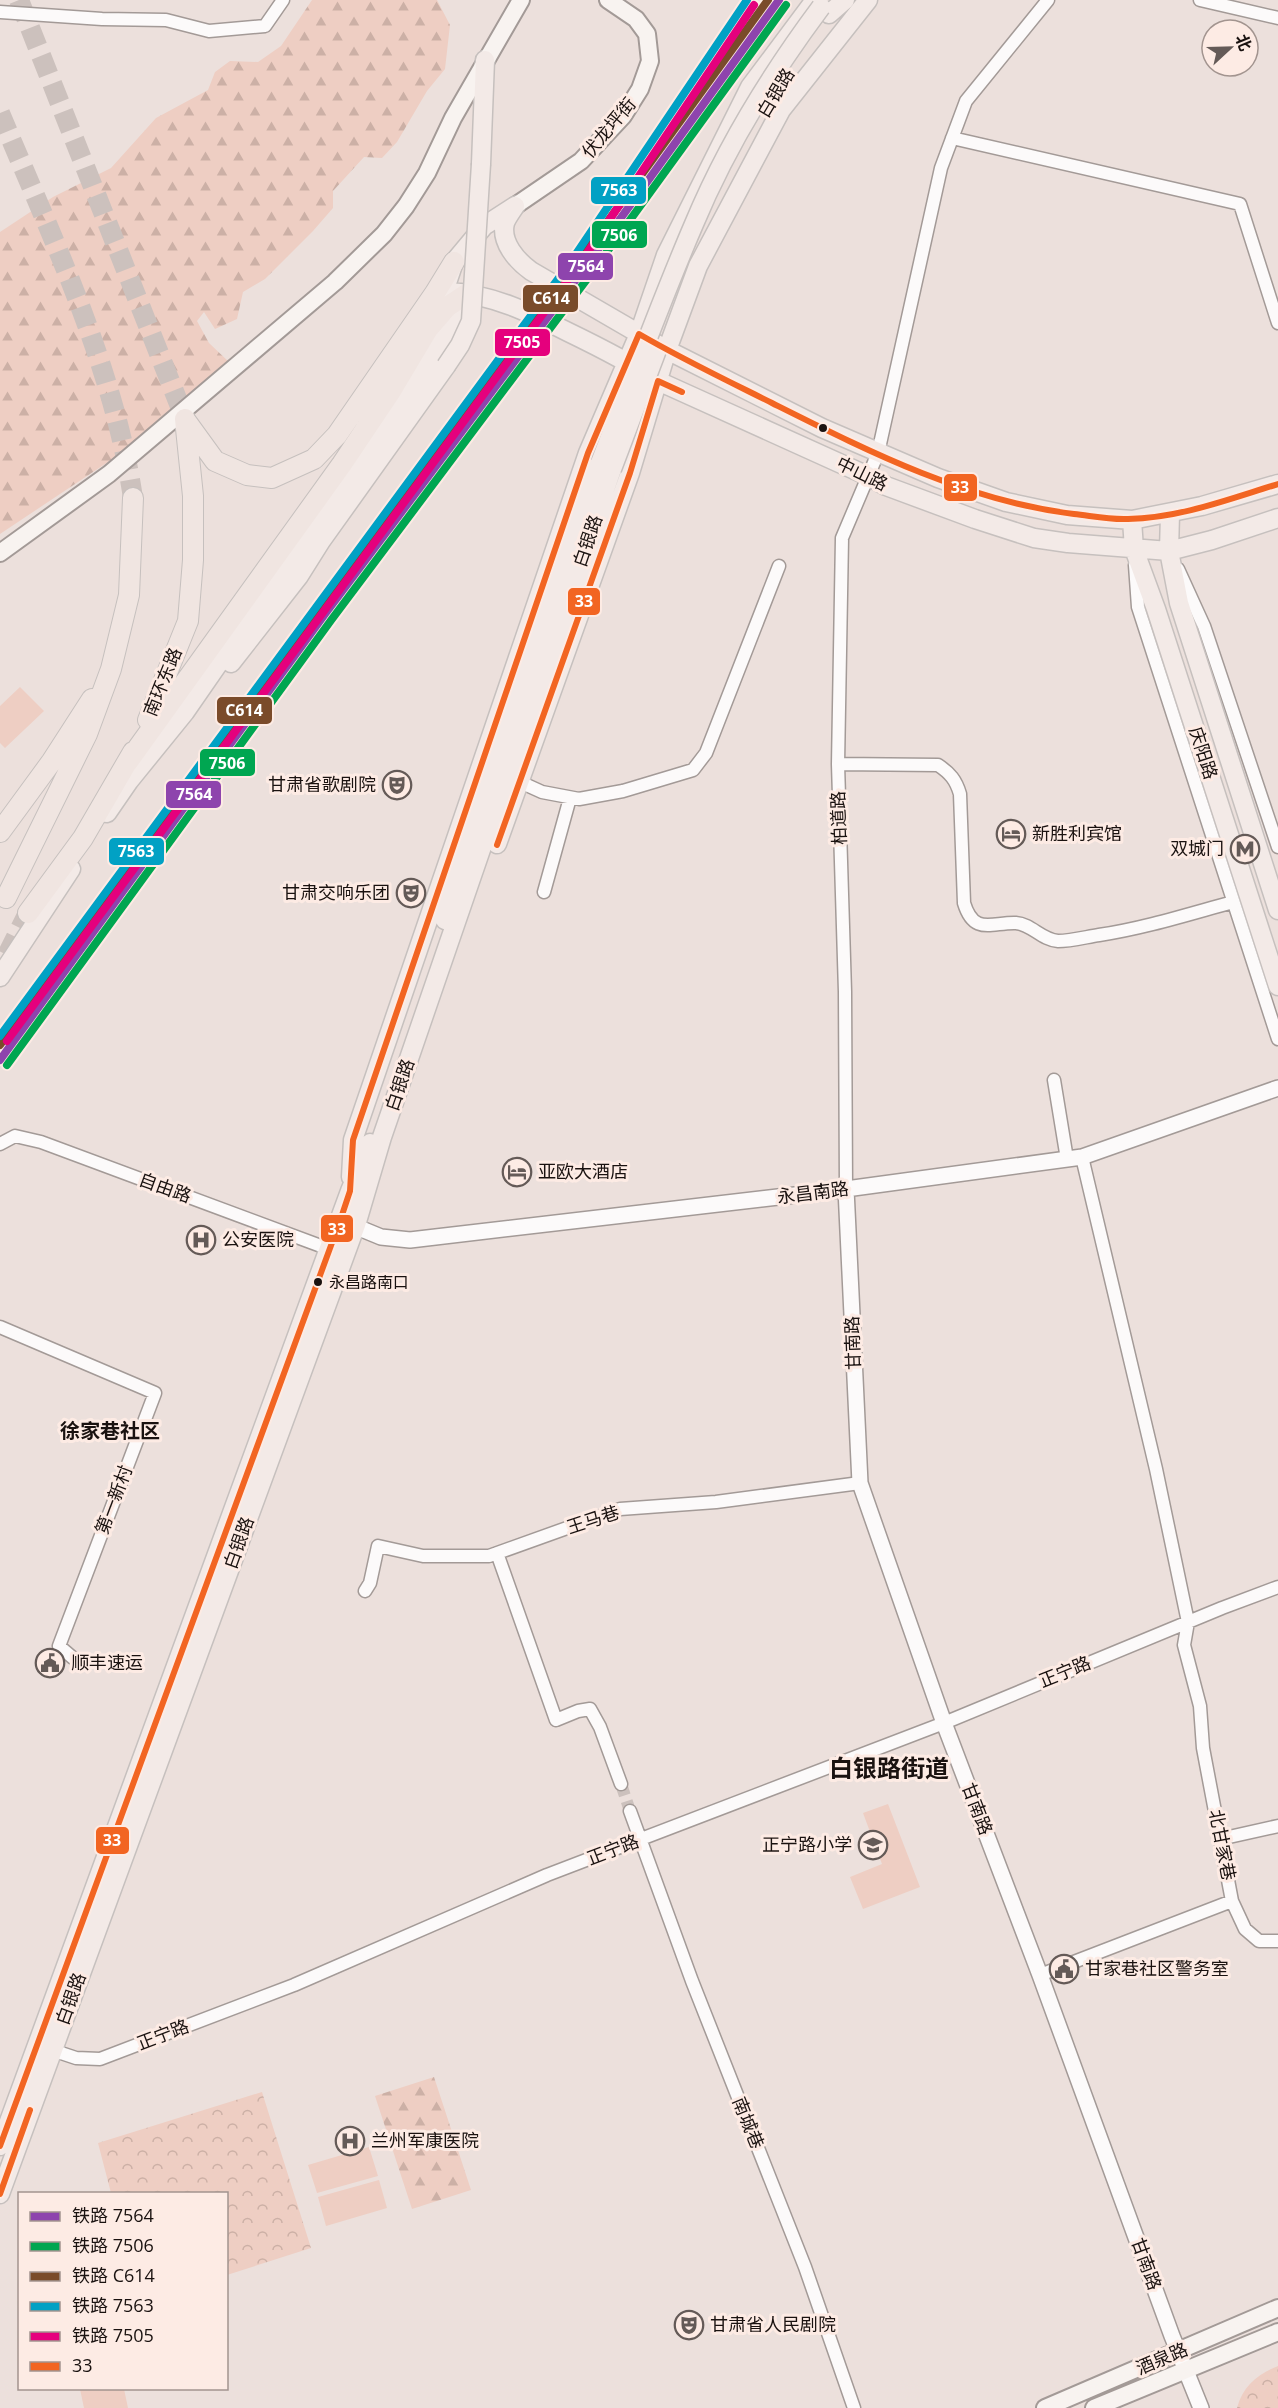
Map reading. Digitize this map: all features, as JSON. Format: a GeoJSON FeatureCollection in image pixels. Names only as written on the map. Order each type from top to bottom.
{"type":"FeatureCollection","features":[{"type":"Feature","properties":{"kind":"highway","name":"南环东路"},"geometry":{"type":"LineString","coordinates":[[28,913],[83,838],[127,763],[158,700],[188,621],[193,560],[193,496],[184,419],[215,460],[247,475],[272,478],[314,459],[337,435],[454,262]]}},
{"type":"Feature","properties":{"kind":"highway"},"geometry":{"type":"LineString","coordinates":[[127,763],[342,464],[391,391],[428,329],[447,307],[468,293]]}},
{"type":"Feature","properties":{"kind":"highway"},"geometry":{"type":"LineString","coordinates":[[6,898],[87,734],[111,669],[129,595],[133,498]]}},
{"type":"Feature","properties":{"kind":"highway"},"geometry":{"type":"LineString","coordinates":[[0,832],[52,761],[111,669]]}},
{"type":"Feature","properties":{"kind":"main road"},"geometry":{"type":"LineString","coordinates":[[0,553],[109,474],[335,282],[384,234],[406,206],[427,173],[453,118],[521,0]]}},
{"type":"Feature","properties":{"kind":"main road","name":"伏龙坪街"},"geometry":{"type":"LineString","coordinates":[[515,206],[581,161],[623,116],[640,89],[650,61],[647,34],[636,19],[608,0]]}},
{"type":"Feature","properties":{"kind":"main road","name":"白银路"},"geometry":{"type":"LineString","coordinates":[[0,2146],[44,2048],[348,1223],[378,1137],[494,771],[600,463],[694,223],[728,153],[780,64],[823,5],[845,0]]}},
{"type":"Feature","properties":{"kind":"main road"},"geometry":{"type":"LineString","coordinates":[[358,1193],[388,1147],[630,473],[667,350],[698,266],[781,110],[868,0]]}},
{"type":"Feature","properties":{"kind":"main road"},"geometry":{"type":"LineString","coordinates":[[358,1193],[353,1140],[588,453],[639,334],[666,255],[750,87],[823,5]]}},
{"type":"Feature","properties":{"kind":"main road"},"geometry":{"type":"LineString","coordinates":[[185,712],[197,704],[250,641],[299,576],[321,541],[460,345],[471,321],[485,60]]}},
{"type":"Feature","properties":{"kind":"main road"},"geometry":{"type":"LineString","coordinates":[[454,262],[484,226],[515,206]]}},
{"type":"Feature","properties":{"kind":"main road","name":"中山路"},"geometry":{"type":"LineString","coordinates":[[515,206],[505,223],[506,238],[519,262],[667,350],[822,428],[938,478],[1006,502],[1066,514],[1132,519],[1170,514],[1278,484]]}},
{"type":"Feature","properties":{"kind":"main road","name":"中山路"},"geometry":{"type":"LineString","coordinates":[[454,262],[446,286],[449,292],[468,293],[525,310],[627,361],[658,381],[886,486],[1034,538],[1169,551],[1212,540],[1278,518]]}},
{"type":"Feature","properties":{"kind":"main road"},"geometry":{"type":"LineString","coordinates":[[0,977],[129,781],[185,712],[460,313],[468,293]]}},
{"type":"Feature","properties":{"kind":"main road","name":"庆阳路"},"geometry":{"type":"LineString","coordinates":[[1170,514],[1169,551],[1179,603],[1278,910]]}},
{"type":"Feature","properties":{"kind":"main road","name":"庆阳路"},"geometry":{"type":"LineString","coordinates":[[1132,519],[1134,549],[1156,609],[1278,986]]}},
{"type":"Feature","properties":{"kind":"main road","name":"白银路"},"geometry":{"type":"LineString","coordinates":[[0,2194],[44,2048],[329,1250],[348,1223]]}},
{"type":"Feature","properties":{"kind":"main road","name":"酒泉路"},"geometry":{"type":"LineString","coordinates":[[1045,2408],[1278,2308]]}},
{"type":"Feature","properties":{"kind":"main road","name":"酒泉路"},"geometry":{"type":"LineString","coordinates":[[1094,2408],[1278,2332]]}},
{"type":"Feature","properties":{"kind":"street"},"geometry":{"type":"LineString","coordinates":[[0,12],[102,19],[166,20],[209,31],[265,26],[283,0]]}},
{"type":"Feature","properties":{"kind":"street","name":"柏道路"},"geometry":{"type":"LineString","coordinates":[[846,1189],[845,992],[837,764],[842,538],[878,453],[940,168],[966,102],[1048,0]]}},
{"type":"Feature","properties":{"kind":"street"},"geometry":{"type":"LineString","coordinates":[[1200,0],[1278,18]]}},
{"type":"Feature","properties":{"kind":"street"},"geometry":{"type":"LineString","coordinates":[[952,138],[1240,204],[1278,323]]}},
{"type":"Feature","properties":{"kind":"street"},"geometry":{"type":"LineString","coordinates":[[1134,549],[1138,607],[1278,1039]]}},
{"type":"Feature","properties":{"kind":"street"},"geometry":{"type":"LineString","coordinates":[[1169,551],[1204,626],[1278,847]]}},
{"type":"Feature","properties":{"kind":"street"},"geometry":{"type":"LineString","coordinates":[[520,782],[542,792],[579,799],[623,791],[693,770],[706,753],[779,566]]}},
{"type":"Feature","properties":{"kind":"street"},"geometry":{"type":"LineString","coordinates":[[837,764],[938,765],[949,772],[960,794],[966,912],[979,924],[987,927],[1018,923],[1044,938],[1056,941],[1069,940],[1133,929],[1233,902]]}},
{"type":"Feature","properties":{"kind":"street"},"geometry":{"type":"LineString","coordinates":[[544,892],[570,798]]}},
{"type":"Feature","properties":{"kind":"street"},"geometry":{"type":"LineString","coordinates":[[1054,1080],[1156,1469],[1188,1622]]}},
{"type":"Feature","properties":{"kind":"street","name":"永昌南路"},"geometry":{"type":"LineString","coordinates":[[348,1223],[381,1237],[410,1240],[846,1189],[1074,1158],[1278,1088]]}},
{"type":"Feature","properties":{"kind":"street","name":"自由路"},"geometry":{"type":"LineString","coordinates":[[0,1144],[15,1136],[41,1142],[329,1250]]}},
{"type":"Feature","properties":{"kind":"street","name":"甘南路"},"geometry":{"type":"LineString","coordinates":[[846,1189],[860,1483],[944,1723],[1040,1975],[1172,2336],[1180,2351],[1201,2408]]}},
{"type":"Feature","properties":{"kind":"street","name":"第一新村"},"geometry":{"type":"LineString","coordinates":[[0,1327],[155,1393],[59,1646],[73,1659]]}},
{"type":"Feature","properties":{"kind":"street","name":"王马巷"},"geometry":{"type":"LineString","coordinates":[[365,1591],[370,1583],[378,1546],[423,1556],[489,1556],[620,1509],[716,1502],[860,1483]]}},
{"type":"Feature","properties":{"kind":"street"},"geometry":{"type":"LineString","coordinates":[[496,1553],[556,1720],[578,1710],[590,1709],[600,1727],[621,1784]]}},
{"type":"Feature","properties":{"kind":"street","name":"正宁路"},"geometry":{"type":"LineString","coordinates":[[44,2048],[76,2058],[100,2059],[294,1985],[547,1875],[944,1723],[1278,1587]]}},
{"type":"Feature","properties":{"kind":"street","name":"北甘家巷"},"geometry":{"type":"LineString","coordinates":[[1040,1975],[1232,1901],[1203,1748],[1200,1706],[1184,1645],[1188,1622]]}},
{"type":"Feature","properties":{"kind":"street","name":"南城巷"},"geometry":{"type":"LineString","coordinates":[[630,1811],[696,1990],[805,2267],[854,2408]]}},
{"type":"Feature","properties":{"kind":"street"},"geometry":{"type":"LineString","coordinates":[[1220,1839],[1278,1826]]}},
{"type":"Feature","properties":{"kind":"street"},"geometry":{"type":"LineString","coordinates":[[1232,1901],[1245,1929],[1258,1941],[1278,1941]]}},
{"type":"Feature","properties":{"kind":"green space"},"geometry":{"type":"Polygon","coordinates":[[[312,0],[437,0],[450,25],[445,69],[427,91],[397,142],[382,158],[364,157],[333,191],[333,208],[313,231],[265,279],[243,292],[237,319],[215,329],[204,312],[197,321],[209,343],[229,362],[114,458],[0,534],[0,232],[53,197],[111,168],[156,118],[208,90],[215,72],[230,61],[258,62],[281,46],[312,0]]]}},
{"type":"Feature","properties":{"kind":"green space"},"geometry":{"type":"Polygon","coordinates":[[[20,687],[44,711],[5,748],[0,743],[0,706],[20,687]]]}},
{"type":"Feature","properties":{"kind":"green space"},"geometry":{"type":"Polygon","coordinates":[[[888,1804],[920,1887],[863,1909],[850,1877],[882,1864],[863,1813],[888,1804]]]}},
{"type":"Feature","properties":{"kind":"green space"},"geometry":{"type":"Polygon","coordinates":[[[434,2077],[471,2190],[412,2209],[375,2096],[434,2077]]]}},
{"type":"Feature","properties":{"kind":"green space"},"geometry":{"type":"Polygon","coordinates":[[[262,2092],[311,2248],[228,2275],[228,2192],[111,2192],[98,2143],[262,2092]]]}},
{"type":"Feature","properties":{"kind":"green space"},"geometry":{"type":"Polygon","coordinates":[[[369,2147],[378,2176],[317,2193],[308,2165],[369,2147]]]}},
{"type":"Feature","properties":{"kind":"green space"},"geometry":{"type":"Polygon","coordinates":[[[379,2180],[387,2208],[326,2226],[318,2197],[379,2180]]]}},
{"type":"Feature","properties":{"kind":"green space"},"geometry":{"type":"Polygon","coordinates":[[[1278,2366],[1278,2408],[1237,2408],[1247,2387],[1264,2373],[1278,2366]]]}},
{"type":"Feature","properties":{"kind":"green space"},"geometry":{"type":"Polygon","coordinates":[[[80,2390],[124,2390],[128,2408],[84,2408],[80,2390]]]}},
{"type":"Feature","properties":{"kind":"tunnel"},"geometry":{"type":"LineString","coordinates":[[19,0],[185,419]]}},
{"type":"Feature","properties":{"kind":"tunnel"},"geometry":{"type":"LineString","coordinates":[[0,113],[60,254],[96,350],[124,448],[133,498]]}},
{"type":"Feature","properties":{"kind":"tunnel"},"geometry":{"type":"LineString","coordinates":[[7,955],[28,913]]}},
{"type":"Feature","properties":{"kind":"tunnel"},"geometry":{"type":"LineString","coordinates":[[621,1784],[630,1811]]}},
{"type":"Feature","properties":{"kind":"rail line","name":"7563"},"geometry":{"type":"LineString","coordinates":[[0,1036],[572,260],[747,0]]}},
{"type":"Feature","properties":{"kind":"rail line","name":"C614"},"geometry":{"type":"LineString","coordinates":[[0,1045],[318,609],[579,261],[768,0]]}},
{"type":"Feature","properties":{"kind":"rail line","name":"7564"},"geometry":{"type":"LineString","coordinates":[[0,1060],[325,614],[586,266],[779,0]]}},
{"type":"Feature","properties":{"kind":"rail line","name":"7505"},"geometry":{"type":"LineString","coordinates":[[7,1041],[579,265],[754,5]]}},
{"type":"Feature","properties":{"kind":"rail line","name":"7506"},"geometry":{"type":"LineString","coordinates":[[7,1065],[332,619],[593,271],[786,5]]}},
{"type":"Feature","properties":{"kind":"transit line","name":"33"},"geometry":{"type":"LineString","coordinates":[[0,2146],[340,1221],[350,1191],[353,1140],[588,453],[639,334],[844,439],[918,472],[995,498],[1074,514],[1121,519],[1147,518],[1204,507],[1278,484]]}},
{"type":"Feature","properties":{"kind":"transit line","name":"33"},"geometry":{"type":"LineString","coordinates":[[497,845],[630,473],[658,381],[682,392]]}},
{"type":"Feature","properties":{"kind":"transit line","name":"33"},"geometry":{"type":"LineString","coordinates":[[0,2194],[30,2110]]}},
{"type":"Feature","properties":{"kind":"place","name":"甘肃省歌剧院"},"geometry":{"type":"Point","coordinates":[397,785]}},
{"type":"Feature","properties":{"kind":"place","name":"新胜利宾馆"},"geometry":{"type":"Point","coordinates":[1011,834]}},
{"type":"Feature","properties":{"kind":"place","name":"双城门"},"geometry":{"type":"Point","coordinates":[1245,849]}},
{"type":"Feature","properties":{"kind":"place","name":"甘肃交响乐团"},"geometry":{"type":"Point","coordinates":[411,893]}},
{"type":"Feature","properties":{"kind":"place","name":"亚欧大酒店"},"geometry":{"type":"Point","coordinates":[517,1172]}},
{"type":"Feature","properties":{"kind":"place","name":"公安医院"},"geometry":{"type":"Point","coordinates":[201,1240]}},
{"type":"Feature","properties":{"kind":"place","name":"永昌路南口"},"geometry":{"type":"Point","coordinates":[318,1282]}},
{"type":"Feature","properties":{"kind":"place","name":"顺丰速运"},"geometry":{"type":"Point","coordinates":[50,1663]}},
{"type":"Feature","properties":{"kind":"place","name":"正宁路小学"},"geometry":{"type":"Point","coordinates":[873,1845]}},
{"type":"Feature","properties":{"kind":"place","name":"甘家巷社区警务室"},"geometry":{"type":"Point","coordinates":[1064,1969]}},
{"type":"Feature","properties":{"kind":"place","name":"兰州军康医院"},"geometry":{"type":"Point","coordinates":[350,2141]}},
{"type":"Feature","properties":{"kind":"place","name":"甘肃省人民剧院"},"geometry":{"type":"Point","coordinates":[689,2325]}},
{"type":"Feature","properties":{"kind":"district","name":"徐家巷社区"},"geometry":{"type":"Point","coordinates":[110,1431]}},
{"type":"Feature","properties":{"kind":"district","name":"白银路街道"},"geometry":{"type":"Point","coordinates":[889,1769]}}]}
